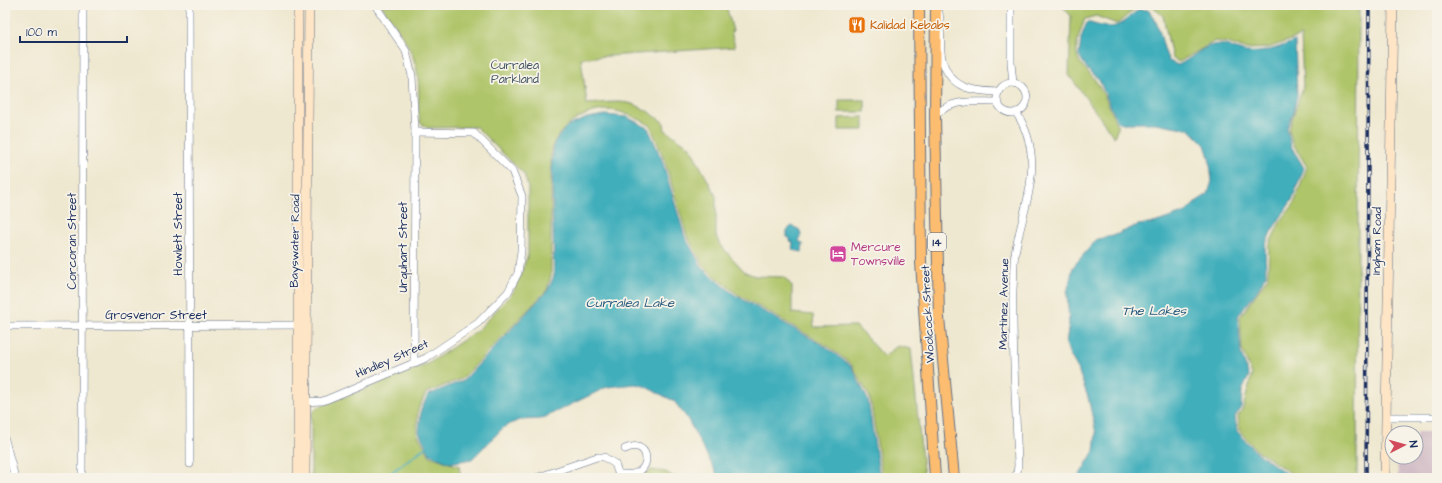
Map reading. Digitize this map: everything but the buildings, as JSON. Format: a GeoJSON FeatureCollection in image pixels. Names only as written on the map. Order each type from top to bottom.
{"type":"FeatureCollection","features":[{"type":"Feature","properties":{"kind":"main road","name":"Bayswater Road"},"geometry":{"type":"LineString","coordinates":[[298,5],[302,402],[305,478]]}},
{"type":"Feature","properties":{"kind":"main road","name":"Bayswater Road"},"geometry":{"type":"LineString","coordinates":[[302,325],[309,5]]}},
{"type":"Feature","properties":{"kind":"main road","name":"Woolcock Street"},"geometry":{"type":"LineString","coordinates":[[919,5],[921,262],[935,478]]}},
{"type":"Feature","properties":{"kind":"main road","name":"Woolcock Street"},"geometry":{"type":"LineString","coordinates":[[937,5],[935,116],[939,317],[954,478]]}},
{"type":"Feature","properties":{"kind":"main road","name":"Ingham Road"},"geometry":{"type":"LineString","coordinates":[[1385,478],[1393,5]]}},
{"type":"Feature","properties":{"kind":"main road","name":"Bayswater Road"},"geometry":{"type":"LineString","coordinates":[[298,478],[302,402]]}},
{"type":"Feature","properties":{"kind":"street","name":"Corcoran Street"},"geometry":{"type":"LineString","coordinates":[[82,478],[83,5]]}},
{"type":"Feature","properties":{"kind":"street","name":"Howlett Street"},"geometry":{"type":"LineString","coordinates":[[189,5],[190,464]]}},
{"type":"Feature","properties":{"kind":"street"},"geometry":{"type":"LineString","coordinates":[[375,5],[406,51],[412,76],[415,132]]}},
{"type":"Feature","properties":{"kind":"street"},"geometry":{"type":"LineString","coordinates":[[937,5],[941,25],[942,59],[950,77],[971,90],[998,92]]}},
{"type":"Feature","properties":{"kind":"street"},"geometry":{"type":"LineString","coordinates":[[1011,5],[1012,83]]}},
{"type":"Feature","properties":{"kind":"street"},"geometry":{"type":"LineString","coordinates":[[1012,83],[1021,86],[1026,95],[1024,106],[1016,112],[1005,111],[997,102],[998,92],[1005,84],[1012,83]]}},
{"type":"Feature","properties":{"kind":"street"},"geometry":{"type":"LineString","coordinates":[[935,116],[949,105],[956,103],[997,102]]}},
{"type":"Feature","properties":{"kind":"street","name":"Martinez Avenue"},"geometry":{"type":"LineString","coordinates":[[1016,112],[1028,134],[1032,180],[1015,254],[1013,315],[1018,466],[1016,478]]}},
{"type":"Feature","properties":{"kind":"street","name":"Hindley Street"},"geometry":{"type":"LineString","coordinates":[[302,402],[323,401],[426,358],[478,323],[508,292],[518,273],[521,251],[522,196],[512,170],[474,133],[415,132]]}},
{"type":"Feature","properties":{"kind":"street","name":"Urquhart Street"},"geometry":{"type":"LineString","coordinates":[[414,363],[415,132]]}},
{"type":"Feature","properties":{"kind":"street","name":"Grosvenor Street"},"geometry":{"type":"LineString","coordinates":[[5,326],[302,325]]}},
{"type":"Feature","properties":{"kind":"street"},"geometry":{"type":"LineString","coordinates":[[1386,417],[1437,417]]}},
{"type":"Feature","properties":{"kind":"street"},"geometry":{"type":"LineString","coordinates":[[5,440],[15,478]]}},
{"type":"Feature","properties":{"kind":"street"},"geometry":{"type":"LineString","coordinates":[[536,478],[597,457],[604,457],[615,464],[620,476],[636,473],[643,468],[646,459],[644,451],[640,446],[633,445],[625,449]]}},
{"type":"Feature","properties":{"kind":"shaded area"},"geometry":{"type":"Polygon","coordinates":[[[1424,432],[1437,432],[1437,478],[1398,478],[1397,465],[1424,465],[1424,432]]]}},
{"type":"Feature","properties":{"kind":"green space","name":"Curralea Parkland"},"geometry":{"type":"Polygon","coordinates":[[[381,5],[726,5],[733,31],[731,31],[735,47],[581,58],[587,104],[620,102],[636,105],[664,123],[665,130],[690,147],[716,196],[716,236],[720,245],[745,272],[755,276],[784,277],[792,286],[792,313],[813,315],[814,327],[856,326],[884,357],[897,346],[911,349],[924,478],[880,478],[881,470],[870,398],[852,365],[829,347],[737,294],[704,267],[687,236],[664,159],[650,125],[623,113],[606,110],[588,114],[571,123],[558,136],[551,152],[551,276],[547,290],[463,378],[426,393],[418,410],[417,433],[430,456],[459,466],[461,478],[311,478],[311,415],[316,408],[428,364],[478,330],[514,291],[528,255],[528,187],[524,174],[476,127],[427,128],[420,122],[418,78],[413,58],[404,39],[381,5]]]}},
{"type":"Feature","properties":{"kind":"green space"},"geometry":{"type":"Polygon","coordinates":[[[1061,5],[1146,5],[1137,7],[1117,24],[1096,16],[1085,19],[1079,37],[1077,46],[1078,59],[1095,80],[1106,99],[1118,128],[1114,137],[1069,75],[1071,16],[1061,5]]]}},
{"type":"Feature","properties":{"kind":"green space"},"geometry":{"type":"Polygon","coordinates":[[[1151,5],[1359,5],[1357,478],[1303,478],[1292,474],[1256,450],[1239,430],[1238,416],[1243,408],[1252,374],[1242,350],[1240,317],[1268,277],[1269,245],[1280,222],[1294,204],[1307,167],[1292,142],[1289,129],[1303,87],[1301,36],[1268,48],[1245,49],[1228,43],[1215,41],[1179,62],[1172,58],[1163,16],[1151,5]]]}},
{"type":"Feature","properties":{"kind":"green space"},"geometry":{"type":"Polygon","coordinates":[[[839,100],[865,100],[865,112],[839,112],[839,100]]]}},
{"type":"Feature","properties":{"kind":"green space"},"geometry":{"type":"Polygon","coordinates":[[[864,117],[864,130],[839,130],[839,118],[864,117]]]}},
{"type":"Feature","properties":{"kind":"green space"},"geometry":{"type":"Polygon","coordinates":[[[652,470],[666,472],[676,478],[634,478],[652,470]]]}},
{"type":"Feature","properties":{"kind":"water","name":"The Lakes"},"geometry":{"type":"Polygon","coordinates":[[[1139,9],[1148,10],[1153,16],[1169,61],[1178,65],[1213,45],[1218,44],[1246,52],[1259,52],[1271,50],[1295,41],[1297,96],[1293,114],[1287,128],[1291,146],[1304,168],[1292,200],[1271,232],[1265,246],[1266,275],[1257,291],[1238,316],[1241,354],[1249,376],[1242,391],[1241,407],[1235,417],[1237,431],[1255,451],[1292,478],[1078,478],[1094,451],[1096,433],[1088,397],[1066,343],[1069,323],[1067,293],[1073,267],[1097,239],[1113,236],[1138,225],[1154,223],[1186,212],[1197,201],[1208,194],[1212,181],[1209,157],[1205,145],[1189,129],[1155,123],[1118,123],[1099,80],[1088,70],[1079,56],[1081,38],[1087,22],[1110,27],[1115,26],[1120,24],[1139,9]]]}},
{"type":"Feature","properties":{"kind":"water","name":"Curralea Lake"},"geometry":{"type":"Polygon","coordinates":[[[605,115],[627,117],[648,128],[662,160],[685,237],[703,269],[735,295],[826,347],[852,367],[868,400],[879,473],[878,478],[719,478],[687,418],[674,401],[644,386],[635,384],[607,387],[541,419],[519,420],[504,427],[472,459],[449,463],[430,454],[419,432],[421,410],[428,395],[464,380],[548,290],[554,276],[552,162],[554,143],[566,127],[587,118],[605,115]]]}},
{"type":"Feature","properties":{"kind":"water"},"geometry":{"type":"Polygon","coordinates":[[[792,226],[800,230],[801,235],[799,241],[803,244],[802,252],[792,250],[793,242],[787,237],[787,230],[792,226]]]}},
{"type":"Feature","properties":{"kind":"waterway"},"geometry":{"type":"LineString","coordinates":[[384,478],[427,446]]}},
{"type":"Feature","properties":{"kind":"railway"},"geometry":{"type":"LineString","coordinates":[[1366,478],[1369,5]]}},
{"type":"Feature","properties":{"kind":"place","name":"Kalidad Kebabs"},"geometry":{"type":"Point","coordinates":[857,25]}},
{"type":"Feature","properties":{"kind":"place","name":"Mercure Townsville"},"geometry":{"type":"Point","coordinates":[838,254]}}]}
